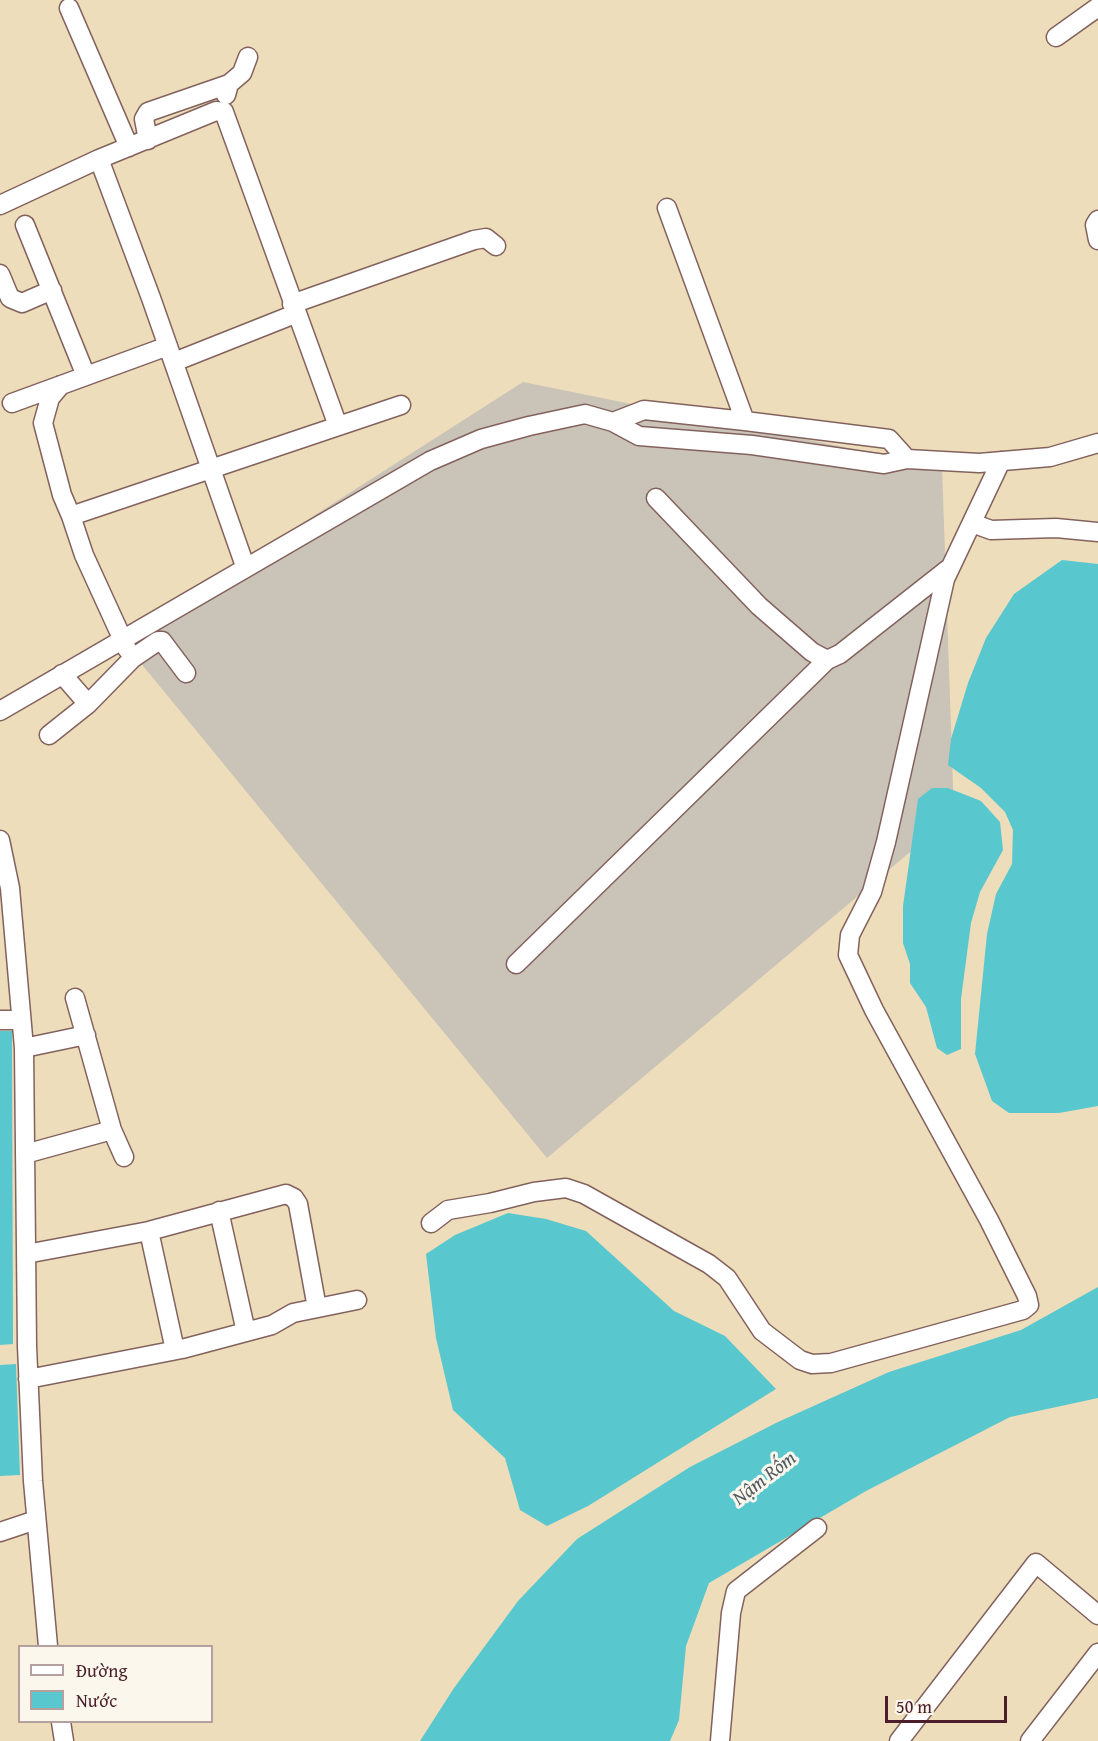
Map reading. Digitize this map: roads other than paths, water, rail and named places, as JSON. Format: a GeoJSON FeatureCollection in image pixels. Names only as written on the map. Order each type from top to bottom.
{"type":"FeatureCollection","features":[{"type":"Feature","properties":{"kind":"street"},"geometry":{"type":"LineString","coordinates":[[1056,37],[1098,7]]}},
{"type":"Feature","properties":{"kind":"street"},"geometry":{"type":"LineString","coordinates":[[69,8],[129,147]]}},
{"type":"Feature","properties":{"kind":"street"},"geometry":{"type":"LineString","coordinates":[[148,140],[144,118],[148,112],[229,84],[242,73],[248,57]]}},
{"type":"Feature","properties":{"kind":"street"},"geometry":{"type":"LineString","coordinates":[[229,84],[224,112],[338,426]]}},
{"type":"Feature","properties":{"kind":"street"},"geometry":{"type":"LineString","coordinates":[[0,205],[99,159],[216,111],[224,112]]}},
{"type":"Feature","properties":{"kind":"street"},"geometry":{"type":"LineString","coordinates":[[99,159],[246,566]]}},
{"type":"Feature","properties":{"kind":"street"},"geometry":{"type":"LineString","coordinates":[[667,208],[745,421]]}},
{"type":"Feature","properties":{"kind":"street"},"geometry":{"type":"LineString","coordinates":[[1098,220],[1095,225],[1098,240]]}},
{"type":"Feature","properties":{"kind":"street"},"geometry":{"type":"LineString","coordinates":[[25,225],[86,376]]}},
{"type":"Feature","properties":{"kind":"street"},"geometry":{"type":"LineString","coordinates":[[12,403],[86,376],[171,354],[474,240],[486,238],[496,246]]}},
{"type":"Feature","properties":{"kind":"street"},"geometry":{"type":"LineString","coordinates":[[0,274],[10,298],[22,303],[52,290]]}},
{"type":"Feature","properties":{"kind":"street"},"geometry":{"type":"LineString","coordinates":[[62,385],[50,398],[43,423],[62,495],[121,639],[133,658]]}},
{"type":"Feature","properties":{"kind":"street"},"geometry":{"type":"LineString","coordinates":[[71,516],[401,405]]}},
{"type":"Feature","properties":{"kind":"street"},"geometry":{"type":"LineString","coordinates":[[613,422],[644,410],[745,421],[889,440],[907,459]]}},
{"type":"Feature","properties":{"kind":"street"},"geometry":{"type":"LineString","coordinates":[[0,711],[430,461],[481,439],[585,414],[613,422],[639,436],[752,445],[884,464],[907,459],[979,463],[1050,457],[1098,443]]}},
{"type":"Feature","properties":{"kind":"street"},"geometry":{"type":"LineString","coordinates":[[431,1223],[448,1210],[534,1192],[566,1188],[584,1194],[709,1264],[726,1278],[762,1330],[800,1360],[812,1364],[831,1363],[989,1320],[1023,1310],[1029,1305],[1028,1296],[989,1220],[880,1021],[848,955],[850,935],[872,892],[886,842],[945,579],[1001,461]]}},
{"type":"Feature","properties":{"kind":"street"},"geometry":{"type":"LineString","coordinates":[[656,498],[759,606],[812,652],[827,660]]}},
{"type":"Feature","properties":{"kind":"street"},"geometry":{"type":"LineString","coordinates":[[972,523],[991,530],[1056,528],[1098,532]]}},
{"type":"Feature","properties":{"kind":"street"},"geometry":{"type":"LineString","coordinates":[[516,964],[827,660],[840,654],[949,568]]}},
{"type":"Feature","properties":{"kind":"street"},"geometry":{"type":"LineString","coordinates":[[49,735],[88,704],[148,646],[162,641],[186,673]]}},
{"type":"Feature","properties":{"kind":"street"},"geometry":{"type":"LineString","coordinates":[[62,674],[88,704]]}},
{"type":"Feature","properties":{"kind":"street"},"geometry":{"type":"LineString","coordinates":[[0,840],[10,888],[24,1048],[28,1379],[36,1520],[48,1645]]}},
{"type":"Feature","properties":{"kind":"street"},"geometry":{"type":"LineString","coordinates":[[75,998],[112,1130],[124,1157]]}},
{"type":"Feature","properties":{"kind":"street"},"geometry":{"type":"LineString","coordinates":[[0,1020],[20,1020]]}},
{"type":"Feature","properties":{"kind":"street"},"geometry":{"type":"LineString","coordinates":[[24,1048],[86,1035]]}},
{"type":"Feature","properties":{"kind":"street"},"geometry":{"type":"LineString","coordinates":[[25,1154],[112,1130]]}},
{"type":"Feature","properties":{"kind":"street"},"geometry":{"type":"LineString","coordinates":[[26,1254],[149,1231],[283,1195],[294,1198],[298,1204],[317,1308]]}},
{"type":"Feature","properties":{"kind":"street"},"geometry":{"type":"LineString","coordinates":[[219,1211],[246,1332]]}},
{"type":"Feature","properties":{"kind":"street"},"geometry":{"type":"LineString","coordinates":[[149,1231],[176,1350]]}},
{"type":"Feature","properties":{"kind":"street"},"geometry":{"type":"LineString","coordinates":[[28,1379],[176,1350],[272,1325],[293,1312],[357,1300]]}},
{"type":"Feature","properties":{"kind":"street"},"geometry":{"type":"LineString","coordinates":[[0,1532],[36,1520]]}},
{"type":"Feature","properties":{"kind":"street"},"geometry":{"type":"LineString","coordinates":[[720,1741],[730,1624],[736,1591],[817,1528]]}},
{"type":"Feature","properties":{"kind":"street"},"geometry":{"type":"LineString","coordinates":[[900,1741],[1036,1563],[1098,1615]]}},
{"type":"Feature","properties":{"kind":"street"},"geometry":{"type":"LineString","coordinates":[[1030,1741],[1098,1653]]}},
{"type":"Feature","properties":{"kind":"street"},"geometry":{"type":"LineString","coordinates":[[60,1723],[64,1741]]}},
{"type":"Feature","properties":{"kind":"water"},"geometry":{"type":"Polygon","coordinates":[[[1062,560],[1098,564],[1098,1106],[1059,1113],[1009,1113],[992,1101],[975,1054],[987,934],[996,894],[1012,864],[1013,830],[1005,812],[981,788],[948,765],[951,739],[968,683],[986,638],[1014,594],[1062,560]]]}},
{"type":"Feature","properties":{"kind":"water"},"geometry":{"type":"Polygon","coordinates":[[[932,788],[948,788],[981,801],[1000,822],[1003,850],[980,892],[971,923],[961,999],[961,1049],[947,1055],[937,1048],[926,1007],[910,983],[910,964],[903,943],[903,906],[918,799],[932,788]]]}},
{"type":"Feature","properties":{"kind":"water"},"geometry":{"type":"Polygon","coordinates":[[[0,1031],[12,1031],[13,1344],[0,1345],[0,1031]]]}},
{"type":"Feature","properties":{"kind":"water"},"geometry":{"type":"Polygon","coordinates":[[[508,1213],[546,1219],[586,1231],[674,1311],[725,1336],[776,1389],[588,1506],[547,1526],[520,1510],[505,1458],[453,1410],[436,1338],[426,1254],[455,1235],[508,1213]]]}},
{"type":"Feature","properties":{"kind":"water","name":"Nậm Rốm"},"geometry":{"type":"Polygon","coordinates":[[[1098,1287],[1098,1398],[1010,1417],[866,1491],[709,1583],[686,1646],[679,1720],[670,1741],[420,1741],[454,1688],[518,1601],[577,1539],[690,1467],[778,1422],[889,1372],[1021,1330],[1098,1287]]]}},
{"type":"Feature","properties":{"kind":"water"},"geometry":{"type":"Polygon","coordinates":[[[16,1364],[20,1475],[0,1476],[0,1365],[16,1364]]]}}]}
